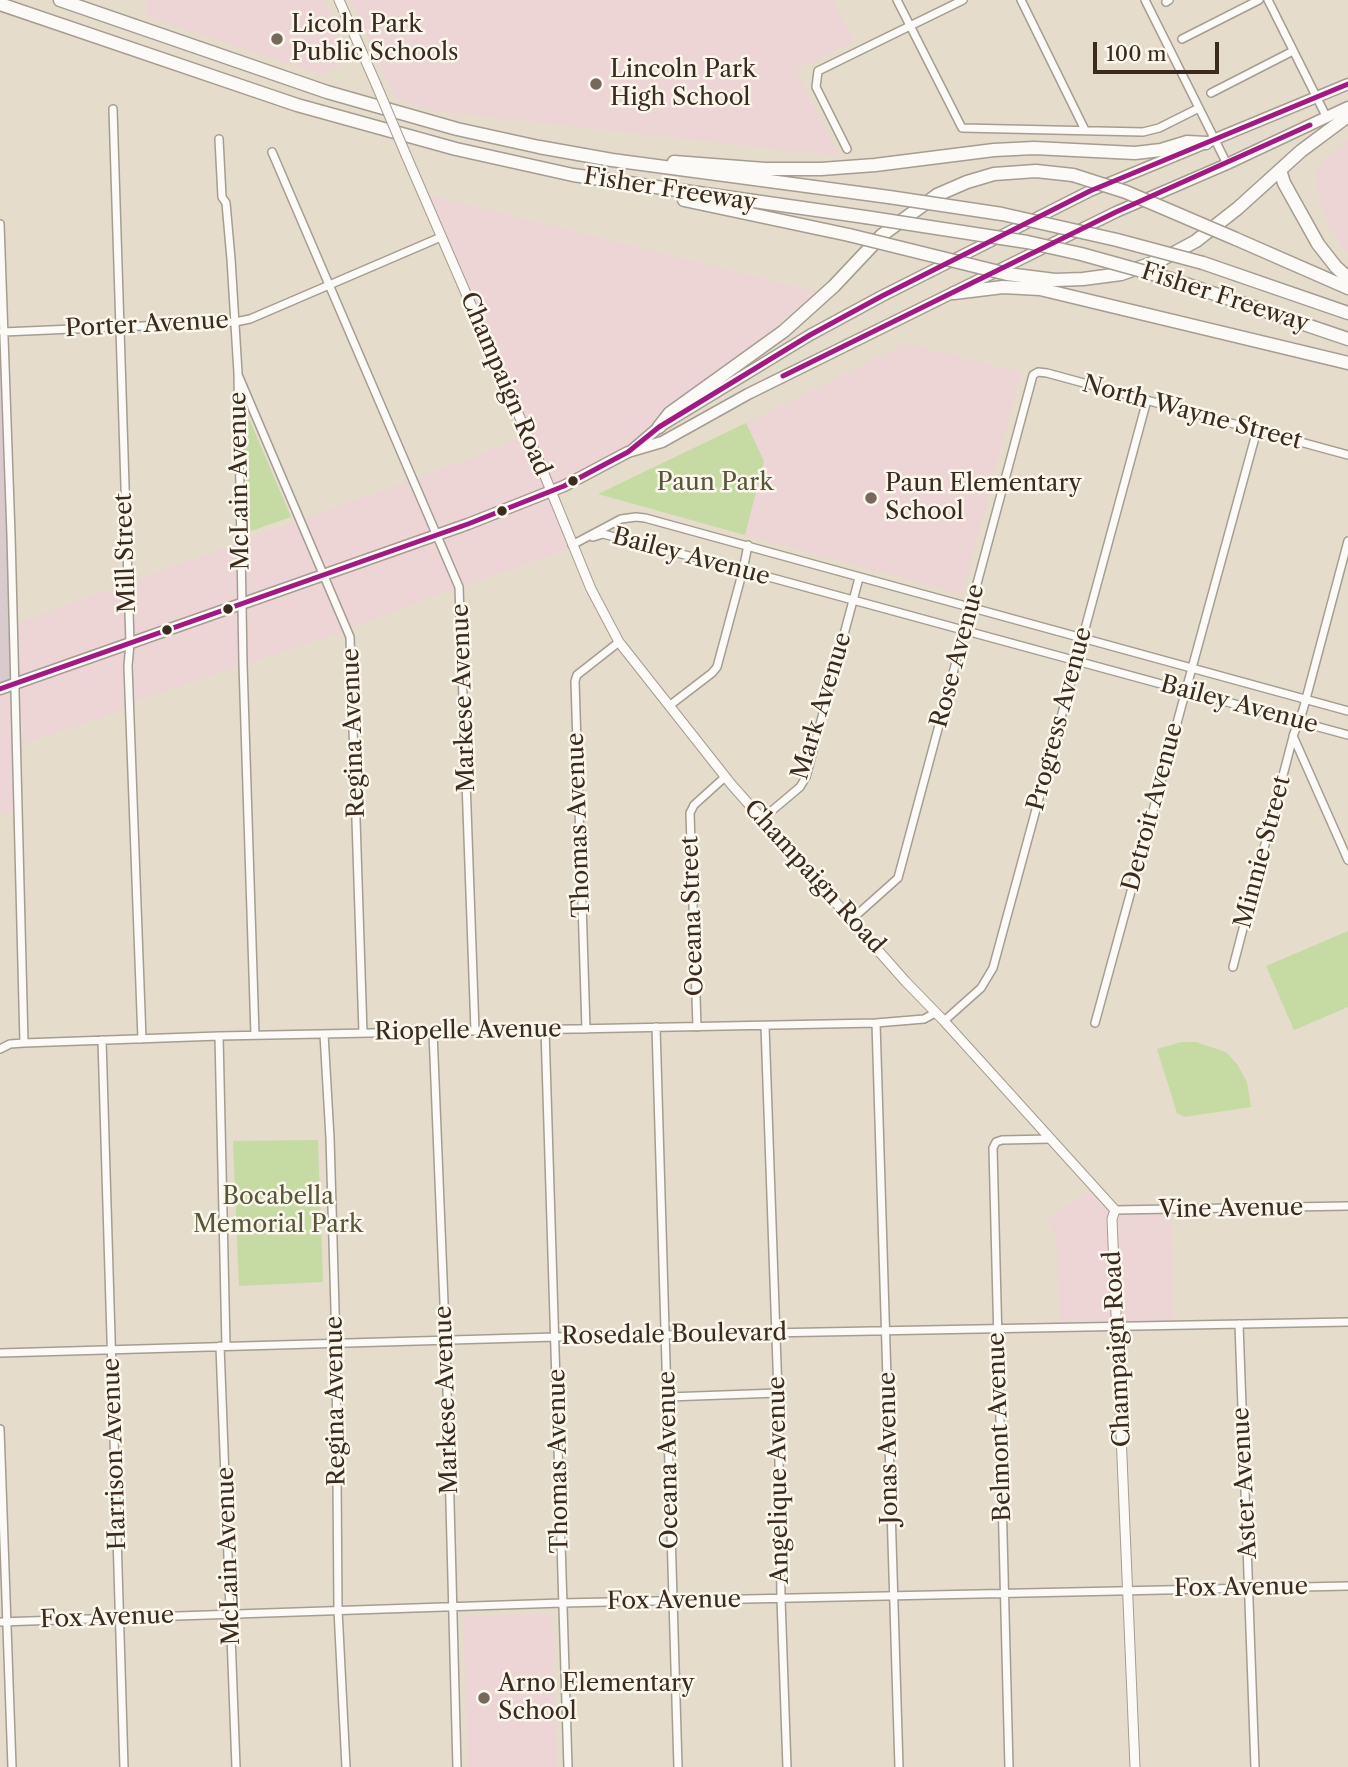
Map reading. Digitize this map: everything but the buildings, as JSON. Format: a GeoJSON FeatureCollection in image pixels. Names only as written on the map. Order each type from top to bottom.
{"type":"FeatureCollection","features":[{"type":"Feature","properties":{"kind":"highway","name":"Fisher Freeway"},"geometry":{"type":"LineString","coordinates":[[60,0],[327,92],[418,118],[539,147],[1002,214],[1203,263],[1348,313]]}},
{"type":"Feature","properties":{"kind":"highway"},"geometry":{"type":"LineString","coordinates":[[75,0],[96,12]]}},
{"type":"Feature","properties":{"kind":"highway","name":"Fisher Freeway"},"geometry":{"type":"LineString","coordinates":[[0,6],[297,105],[538,168],[1027,242],[1171,279],[1348,339]]}},
{"type":"Feature","properties":{"kind":"highway"},"geometry":{"type":"LineString","coordinates":[[645,186],[664,196],[849,235],[1007,274],[1044,279],[1083,279],[1121,274],[1161,260],[1196,241],[1301,151],[1348,116]]}},
{"type":"Feature","properties":{"kind":"highway"},"geometry":{"type":"LineString","coordinates":[[657,166],[682,162],[765,169],[821,169],[994,150],[1034,148],[1135,153],[1161,150],[1187,142],[1210,141]]}},
{"type":"Feature","properties":{"kind":"highway"},"geometry":{"type":"LineString","coordinates":[[1280,170],[1284,183],[1318,244],[1348,278]]}},
{"type":"Feature","properties":{"kind":"highway"},"geometry":{"type":"LineString","coordinates":[[659,427],[670,413],[752,357],[784,331],[834,286],[882,235],[937,195],[994,174],[1036,171],[1073,175],[1126,192],[1348,288]]}},
{"type":"Feature","properties":{"kind":"highway"},"geometry":{"type":"LineString","coordinates":[[954,292],[1003,287],[1040,289],[1348,363]]}},
{"type":"Feature","properties":{"kind":"main road"},"geometry":{"type":"LineString","coordinates":[[628,452],[659,427],[810,335],[882,296],[1090,191],[1348,84]]}},
{"type":"Feature","properties":{"kind":"main road"},"geometry":{"type":"LineString","coordinates":[[0,689],[551,492],[628,452],[662,442],[748,394],[1116,212],[1348,107]]}},
{"type":"Feature","properties":{"kind":"street","name":"Champaign Road"},"geometry":{"type":"LineString","coordinates":[[339,0],[540,464],[591,589],[619,642],[725,777],[1115,1210],[1112,1219],[1135,1767]]}},
{"type":"Feature","properties":{"kind":"street"},"geometry":{"type":"LineString","coordinates":[[897,0],[962,128],[1150,131],[1199,108]]}},
{"type":"Feature","properties":{"kind":"street"},"geometry":{"type":"LineString","coordinates":[[846,149],[816,87],[818,71],[964,0]]}},
{"type":"Feature","properties":{"kind":"street"},"geometry":{"type":"LineString","coordinates":[[1021,0],[1086,130]]}},
{"type":"Feature","properties":{"kind":"street"},"geometry":{"type":"LineString","coordinates":[[1145,0],[1199,108],[1210,141],[1227,164]]}},
{"type":"Feature","properties":{"kind":"street"},"geometry":{"type":"LineString","coordinates":[[1182,39],[1259,0]]}},
{"type":"Feature","properties":{"kind":"street"},"geometry":{"type":"LineString","coordinates":[[1268,0],[1327,118]]}},
{"type":"Feature","properties":{"kind":"street"},"geometry":{"type":"LineString","coordinates":[[1211,93],[1293,51]]}},
{"type":"Feature","properties":{"kind":"street","name":"Mill Street"},"geometry":{"type":"LineString","coordinates":[[113,108],[130,643],[128,666],[142,1039]]}},
{"type":"Feature","properties":{"kind":"street","name":"McLain Avenue"},"geometry":{"type":"LineString","coordinates":[[219,139],[222,197],[226,203],[231,259],[238,373],[255,1035]]}},
{"type":"Feature","properties":{"kind":"street","name":"Markese Avenue"},"geometry":{"type":"LineString","coordinates":[[272,152],[459,587],[475,1031]]}},
{"type":"Feature","properties":{"kind":"street"},"geometry":{"type":"LineString","coordinates":[[0,224],[24,1043]]}},
{"type":"Feature","properties":{"kind":"street","name":"Porter Avenue"},"geometry":{"type":"LineString","coordinates":[[3,332],[235,322],[250,319],[441,237]]}},
{"type":"Feature","properties":{"kind":"street","name":"Regina Avenue"},"geometry":{"type":"LineString","coordinates":[[238,373],[350,637],[363,1033]]}},
{"type":"Feature","properties":{"kind":"street","name":"North Wayne Street"},"geometry":{"type":"LineString","coordinates":[[1036,373],[1047,373],[1348,455]]}},
{"type":"Feature","properties":{"kind":"street","name":"Rose Avenue"},"geometry":{"type":"LineString","coordinates":[[851,920],[898,878],[1032,378],[1036,373]]}},
{"type":"Feature","properties":{"kind":"street","name":"Progress Avenue"},"geometry":{"type":"LineString","coordinates":[[944,1021],[981,988],[993,968],[1147,400]]}},
{"type":"Feature","properties":{"kind":"street","name":"Detroit Avenue"},"geometry":{"type":"LineString","coordinates":[[1095,1023],[1257,430]]}},
{"type":"Feature","properties":{"kind":"street","name":"Bailey Avenue"},"geometry":{"type":"LineString","coordinates":[[572,545],[607,525],[636,517],[748,545],[859,578],[1348,710]]}},
{"type":"Feature","properties":{"kind":"street","name":"Bailey Avenue"},"geometry":{"type":"LineString","coordinates":[[572,545],[603,534],[1348,735]]}},
{"type":"Feature","properties":{"kind":"street","name":"Minnie Street"},"geometry":{"type":"LineString","coordinates":[[1233,967],[1293,736],[1306,699],[1348,541]]}},
{"type":"Feature","properties":{"kind":"street"},"geometry":{"type":"LineString","coordinates":[[669,706],[717,667],[748,545]]}},
{"type":"Feature","properties":{"kind":"street","name":"Mark Avenue"},"geometry":{"type":"LineString","coordinates":[[762,819],[800,787],[806,777],[859,578]]}},
{"type":"Feature","properties":{"kind":"street","name":"Thomas Avenue"},"geometry":{"type":"LineString","coordinates":[[586,1029],[575,681],[578,675],[619,642]]}},
{"type":"Feature","properties":{"kind":"street"},"geometry":{"type":"LineString","coordinates":[[1293,736],[1348,860]]}},
{"type":"Feature","properties":{"kind":"street","name":"Oceana Street"},"geometry":{"type":"LineString","coordinates":[[697,1027],[690,813],[694,805],[725,777]]}},
{"type":"Feature","properties":{"kind":"street","name":"Riopelle Avenue"},"geometry":{"type":"LineString","coordinates":[[0,1049],[10,1044],[24,1043],[219,1036],[876,1023],[924,1019],[935,1013]]}},
{"type":"Feature","properties":{"kind":"street","name":"Jonas Avenue"},"geometry":{"type":"LineString","coordinates":[[876,1023],[899,1767]]}},
{"type":"Feature","properties":{"kind":"street","name":"Angelique Avenue"},"geometry":{"type":"LineString","coordinates":[[765,1026],[778,1393],[787,1767]]}},
{"type":"Feature","properties":{"kind":"street","name":"Oceana Avenue"},"geometry":{"type":"LineString","coordinates":[[656,1027],[678,1767]]}},
{"type":"Feature","properties":{"kind":"street","name":"Thomas Avenue"},"geometry":{"type":"LineString","coordinates":[[545,1029],[568,1767]]}},
{"type":"Feature","properties":{"kind":"street","name":"Markese Avenue"},"geometry":{"type":"LineString","coordinates":[[433,1032],[457,1767]]}},
{"type":"Feature","properties":{"kind":"street","name":"Regina Avenue"},"geometry":{"type":"LineString","coordinates":[[324,1034],[336,1343],[338,1610],[346,1767]]}},
{"type":"Feature","properties":{"kind":"street","name":"McLain Avenue"},"geometry":{"type":"LineString","coordinates":[[219,1036],[223,1346],[236,1767]]}},
{"type":"Feature","properties":{"kind":"street","name":"Harrison Avenue"},"geometry":{"type":"LineString","coordinates":[[102,1040],[124,1767]]}},
{"type":"Feature","properties":{"kind":"street","name":"Belmont Avenue"},"geometry":{"type":"LineString","coordinates":[[1009,1767],[993,1148],[996,1142],[1002,1140],[1051,1139]]}},
{"type":"Feature","properties":{"kind":"street","name":"Vine Avenue"},"geometry":{"type":"LineString","coordinates":[[1115,1210],[1348,1206]]}},
{"type":"Feature","properties":{"kind":"street","name":"Rosedale Boulevard"},"geometry":{"type":"LineString","coordinates":[[0,1353],[556,1337],[1348,1322]]}},
{"type":"Feature","properties":{"kind":"street","name":"Aster Avenue"},"geometry":{"type":"LineString","coordinates":[[1239,1324],[1255,1767]]}},
{"type":"Feature","properties":{"kind":"street"},"geometry":{"type":"LineString","coordinates":[[668,1397],[778,1393]]}},
{"type":"Feature","properties":{"kind":"street"},"geometry":{"type":"LineString","coordinates":[[0,1429],[4,1621],[12,1767]]}},
{"type":"Feature","properties":{"kind":"street","name":"Fox Avenue"},"geometry":{"type":"LineString","coordinates":[[4,1621],[562,1603],[1348,1586]]}},
{"type":"Feature","properties":{"kind":"shaded area","name":"Licoln Park Public Schools"},"geometry":{"type":"Polygon","coordinates":[[[146,0],[324,0],[351,61],[320,74],[146,16],[146,0]]]}},
{"type":"Feature","properties":{"kind":"shaded area","name":"Lincoln Park High School"},"geometry":{"type":"Polygon","coordinates":[[[352,0],[833,0],[854,41],[795,70],[839,156],[436,111],[395,99],[352,0]]]}},
{"type":"Feature","properties":{"kind":"shaded area"},"geometry":{"type":"Polygon","coordinates":[[[1348,140],[1348,252],[1339,243],[1326,221],[1315,169],[1348,140]]]}},
{"type":"Feature","properties":{"kind":"shaded area"},"geometry":{"type":"Polygon","coordinates":[[[422,193],[817,292],[628,452],[551,492],[572,545],[559,553],[338,633],[131,703],[131,707],[17,746],[19,813],[0,814],[0,689],[14,624],[471,458],[527,434],[422,193]]]}},
{"type":"Feature","properties":{"kind":"shaded area"},"geometry":{"type":"Polygon","coordinates":[[[0,224],[15,684],[0,689],[0,224]]]}},
{"type":"Feature","properties":{"kind":"shaded area","name":"Paun Elementary School"},"geometry":{"type":"Polygon","coordinates":[[[906,343],[1021,373],[962,594],[745,535],[764,461],[746,423],[906,343]]]}},
{"type":"Feature","properties":{"kind":"shaded area"},"geometry":{"type":"Polygon","coordinates":[[[1094,1188],[1115,1210],[1171,1210],[1174,1325],[1060,1327],[1056,1235],[1045,1220],[1094,1188]]]}},
{"type":"Feature","properties":{"kind":"shaded area"},"geometry":{"type":"Polygon","coordinates":[[[552,1614],[557,1767],[468,1767],[463,1616],[552,1614]]]}},
{"type":"Feature","properties":{"kind":"green space"},"geometry":{"type":"Polygon","coordinates":[[[250,421],[291,517],[248,532],[244,423],[250,421]]]}},
{"type":"Feature","properties":{"kind":"green space","name":"Paun Park"},"geometry":{"type":"Polygon","coordinates":[[[746,423],[764,461],[745,535],[598,494],[746,423]]]}},
{"type":"Feature","properties":{"kind":"green space"},"geometry":{"type":"Polygon","coordinates":[[[1348,931],[1348,1007],[1294,1030],[1266,966],[1348,931]]]}},
{"type":"Feature","properties":{"kind":"green space"},"geometry":{"type":"Polygon","coordinates":[[[1181,1042],[1196,1042],[1226,1052],[1237,1064],[1247,1082],[1251,1107],[1184,1117],[1177,1113],[1157,1049],[1181,1042]]]}},
{"type":"Feature","properties":{"kind":"green space","name":"Bocabella Memorial Park"},"geometry":{"type":"Polygon","coordinates":[[[318,1140],[323,1282],[239,1286],[233,1141],[318,1140]]]}},
{"type":"Feature","properties":{"kind":"transit line"},"geometry":{"type":"LineString","coordinates":[[0,689],[468,524],[564,486],[628,452],[659,427],[810,335],[882,296],[1090,191],[1348,84]]}},
{"type":"Feature","properties":{"kind":"transit line"},"geometry":{"type":"LineString","coordinates":[[783,376],[1116,212],[1310,125]]}},
{"type":"Feature","properties":{"kind":"place","name":"Licoln Park Public Schools"},"geometry":{"type":"Point","coordinates":[277,39]}},
{"type":"Feature","properties":{"kind":"place","name":"Lincoln Park High School"},"geometry":{"type":"Point","coordinates":[596,84]}},
{"type":"Feature","properties":{"kind":"place","name":"Paun Elementary School"},"geometry":{"type":"Point","coordinates":[871,498]}},
{"type":"Feature","properties":{"kind":"place","name":"Arno Elementary School"},"geometry":{"type":"Point","coordinates":[484,1698]}}]}
